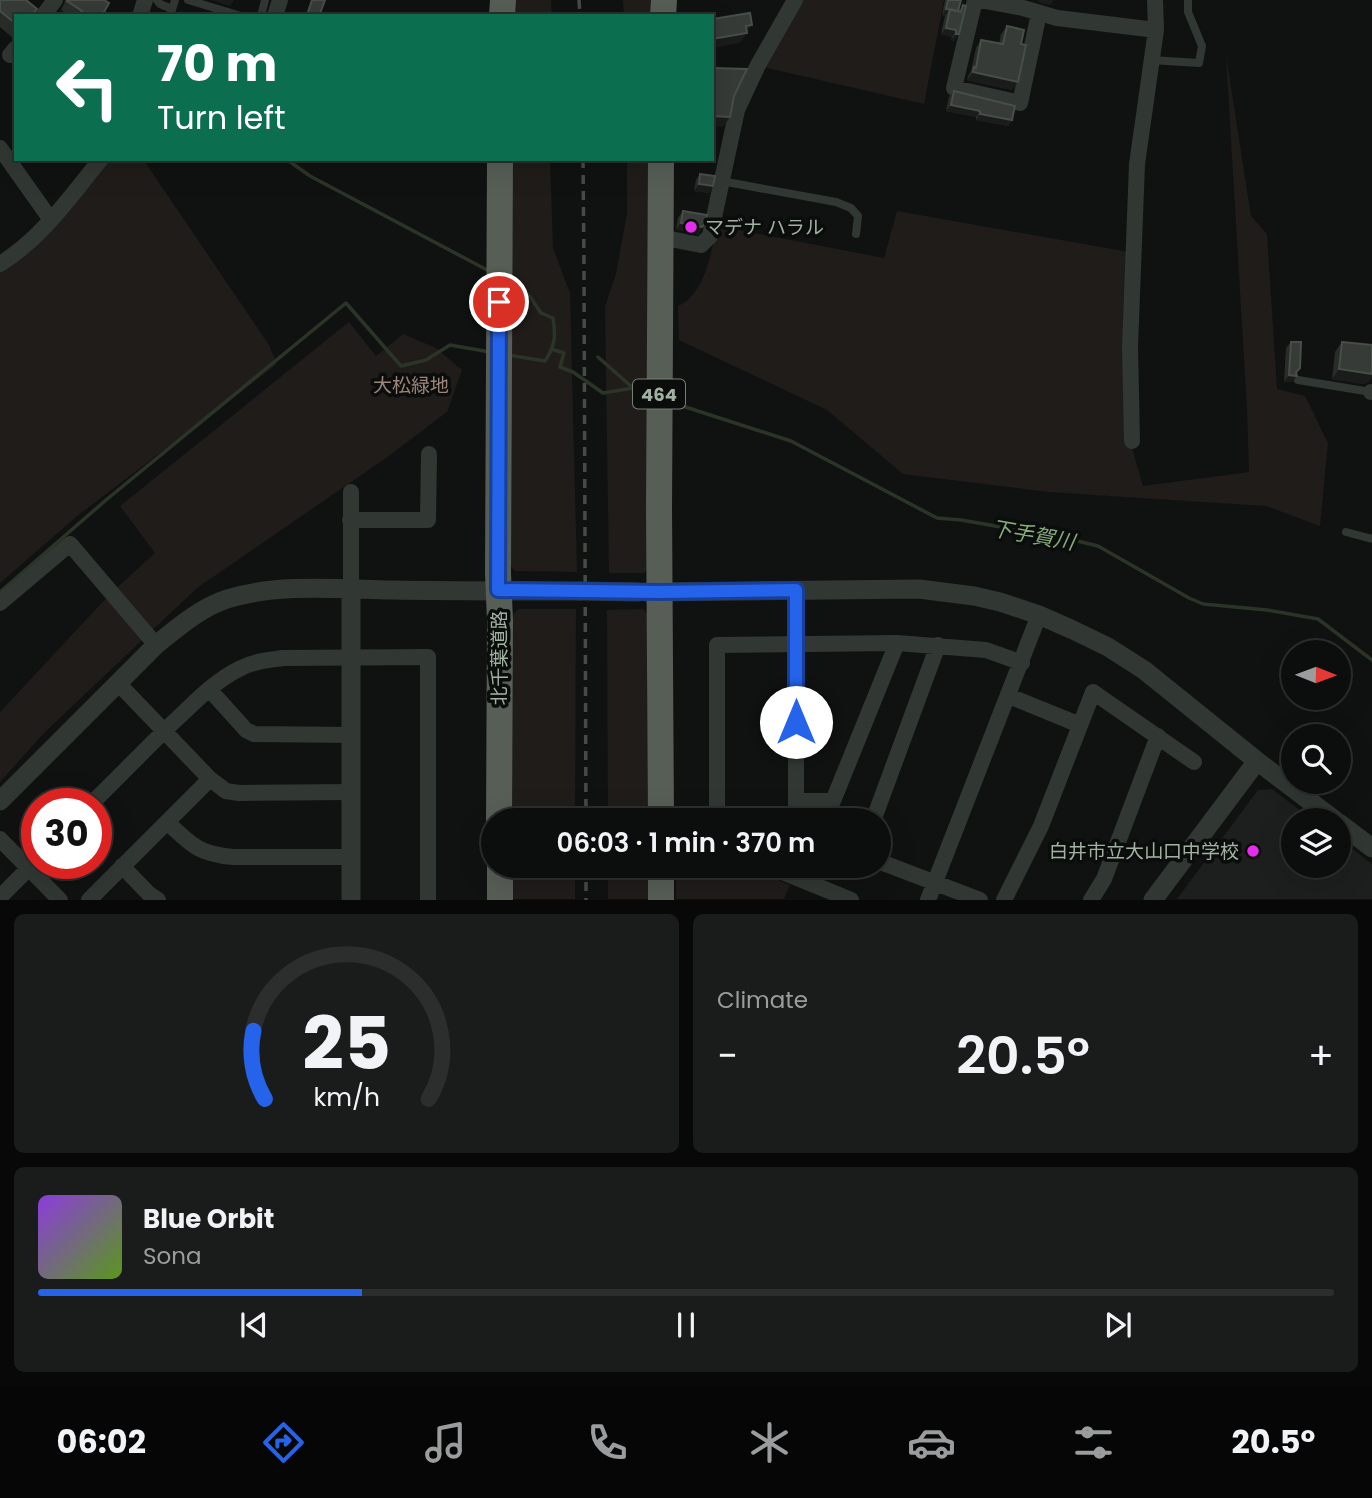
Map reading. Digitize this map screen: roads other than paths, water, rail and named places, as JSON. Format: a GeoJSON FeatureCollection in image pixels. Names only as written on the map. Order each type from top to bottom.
{"type":"FeatureCollection","features":[{"type":"Feature","properties":{"kind":"highway","name":"北千葉道路"},"geometry":{"type":"LineString","coordinates":[[500,161],[499,432],[508,591],[500,808]]}},
{"type":"Feature","properties":{"kind":"highway","name":"464"},"geometry":{"type":"LineString","coordinates":[[660,808],[649,592],[659,508],[661,161]]}},
{"type":"Feature","properties":{"kind":"highway"},"geometry":{"type":"LineString","coordinates":[[500,878],[500,900]]}},
{"type":"Feature","properties":{"kind":"highway"},"geometry":{"type":"LineString","coordinates":[[661,878],[661,900]]}},
{"type":"Feature","properties":{"kind":"street"},"geometry":{"type":"LineString","coordinates":[[660,237],[701,245],[710,236],[737,110],[758,65],[795,0]]}},
{"type":"Feature","properties":{"kind":"street"},"geometry":{"type":"LineString","coordinates":[[1039,13],[1020,103],[954,88],[977,0],[1023,4],[1039,13],[1057,18],[1156,30]]}},
{"type":"Feature","properties":{"kind":"street"},"geometry":{"type":"LineString","coordinates":[[1132,441],[1130,347],[1137,164],[1156,30],[1154,0]]}},
{"type":"Feature","properties":{"kind":"street"},"geometry":{"type":"LineString","coordinates":[[0,148],[51,220]]}},
{"type":"Feature","properties":{"kind":"street"},"geometry":{"type":"LineString","coordinates":[[0,264],[16,254],[51,220],[98,161]]}},
{"type":"Feature","properties":{"kind":"street"},"geometry":{"type":"LineString","coordinates":[[350,520],[428,520],[429,454]]}},
{"type":"Feature","properties":{"kind":"street"},"geometry":{"type":"LineString","coordinates":[[351,492],[351,900]]}},
{"type":"Feature","properties":{"kind":"street"},"geometry":{"type":"LineString","coordinates":[[0,603],[70,544],[156,645]]}},
{"type":"Feature","properties":{"kind":"street"},"geometry":{"type":"LineString","coordinates":[[0,801],[156,645],[190,619],[225,600],[244,595],[277,590],[351,589],[649,592],[919,589],[945,591],[1000,602],[1039,615],[1108,647],[1144,670],[1319,808]]}},
{"type":"Feature","properties":{"kind":"street"},"geometry":{"type":"LineString","coordinates":[[796,590],[796,808]]}},
{"type":"Feature","properties":{"kind":"street"},"geometry":{"type":"LineString","coordinates":[[928,900],[1039,615]]}},
{"type":"Feature","properties":{"kind":"street"},"geometry":{"type":"LineString","coordinates":[[796,801],[833,801],[897,643]]}},
{"type":"Feature","properties":{"kind":"street"},"geometry":{"type":"LineString","coordinates":[[717,808],[717,645],[938,645],[986,650],[1022,663]]}},
{"type":"Feature","properties":{"kind":"street"},"geometry":{"type":"LineString","coordinates":[[878,808],[938,645]]}},
{"type":"Feature","properties":{"kind":"street"},"geometry":{"type":"LineString","coordinates":[[107,788],[209,689],[244,666],[265,660],[351,656],[428,657],[428,900]]}},
{"type":"Feature","properties":{"kind":"street"},"geometry":{"type":"LineString","coordinates":[[118,683],[210,779],[226,790],[239,793],[351,792]]}},
{"type":"Feature","properties":{"kind":"street"},"geometry":{"type":"LineString","coordinates":[[209,689],[246,730],[254,734],[351,735]]}},
{"type":"Feature","properties":{"kind":"street"},"geometry":{"type":"LineString","coordinates":[[1004,900],[1041,826],[1093,692],[1194,762]]}},
{"type":"Feature","properties":{"kind":"street"},"geometry":{"type":"LineString","coordinates":[[1009,696],[1080,725]]}},
{"type":"Feature","properties":{"kind":"street"},"geometry":{"type":"LineString","coordinates":[[1091,900],[1104,879],[1158,736]]}},
{"type":"Feature","properties":{"kind":"street"},"geometry":{"type":"LineString","coordinates":[[1153,900],[1258,761]]}},
{"type":"Feature","properties":{"kind":"street"},"geometry":{"type":"LineString","coordinates":[[89,900],[210,779]]}},
{"type":"Feature","properties":{"kind":"street"},"geometry":{"type":"LineString","coordinates":[[166,822],[189,844],[214,855],[351,857]]}},
{"type":"Feature","properties":{"kind":"street"},"geometry":{"type":"LineString","coordinates":[[1351,832],[1372,848]]}},
{"type":"Feature","properties":{"kind":"street"},"geometry":{"type":"LineString","coordinates":[[0,839],[21,855]]}},
{"type":"Feature","properties":{"kind":"street"},"geometry":{"type":"LineString","coordinates":[[122,866],[158,900]]}},
{"type":"Feature","properties":{"kind":"street"},"geometry":{"type":"LineString","coordinates":[[891,866],[980,900]]}},
{"type":"Feature","properties":{"kind":"street"},"geometry":{"type":"LineString","coordinates":[[0,897],[21,876]]}},
{"type":"Feature","properties":{"kind":"street"},"geometry":{"type":"LineString","coordinates":[[808,878],[851,900]]}},
{"type":"Feature","properties":{"kind":"street"},"geometry":{"type":"LineString","coordinates":[[44,879],[60,900]]}},
{"type":"Feature","properties":{"kind":"lane"},"geometry":{"type":"LineString","coordinates":[[157,0],[162,6],[173,11]]}},
{"type":"Feature","properties":{"kind":"lane"},"geometry":{"type":"LineString","coordinates":[[188,0],[236,14]]}},
{"type":"Feature","properties":{"kind":"lane"},"geometry":{"type":"LineString","coordinates":[[1151,60],[1199,64],[1202,46],[1188,12],[1188,0]]}},
{"type":"Feature","properties":{"kind":"lane"},"geometry":{"type":"LineString","coordinates":[[722,181],[836,201],[851,208],[858,216],[856,233]]}},
{"type":"Feature","properties":{"kind":"lane"},"geometry":{"type":"LineString","coordinates":[[1298,380],[1372,392]]}},
{"type":"Feature","properties":{"kind":"lane"},"geometry":{"type":"LineString","coordinates":[[1346,532],[1372,538]]}},
{"type":"Feature","properties":{"kind":"waterway"},"geometry":{"type":"LineString","coordinates":[[289,161],[310,176],[489,271]]}},
{"type":"Feature","properties":{"kind":"waterway"},"geometry":{"type":"LineString","coordinates":[[508,355],[545,361],[553,346],[554,336],[553,318],[541,313],[529,295],[511,283]]}},
{"type":"Feature","properties":{"kind":"waterway"},"geometry":{"type":"LineString","coordinates":[[0,592],[106,500],[346,303],[401,366],[426,360],[450,345],[490,352]]}},
{"type":"Feature","properties":{"kind":"waterway"},"geometry":{"type":"LineString","coordinates":[[554,350],[564,353],[560,367],[573,372],[603,393],[633,388]]}},
{"type":"Feature","properties":{"kind":"waterway"},"geometry":{"type":"LineString","coordinates":[[598,357],[633,388],[650,394]]}},
{"type":"Feature","properties":{"kind":"waterway","name":"下手賀川"},"geometry":{"type":"LineString","coordinates":[[670,402],[791,441],[937,518],[1065,538],[1098,546],[1203,604],[1267,610],[1318,619],[1372,660]]}},
{"type":"Feature","properties":{"kind":"railway"},"geometry":{"type":"LineString","coordinates":[[579,0],[580,14]]}},
{"type":"Feature","properties":{"kind":"railway"},"geometry":{"type":"LineString","coordinates":[[583,161],[586,808]]}},
{"type":"Feature","properties":{"kind":"railway"},"geometry":{"type":"LineString","coordinates":[[586,878],[586,900]]}},
{"type":"Feature","properties":{"kind":"place","name":"マデナ ハラル"},"geometry":{"type":"Point","coordinates":[691,227]}},
{"type":"Feature","properties":{"kind":"place","name":"白井市立大山口中学校"},"geometry":{"type":"Point","coordinates":[1253,851]}},
{"type":"Feature","properties":{"kind":"park label","name":"大松緑地"},"geometry":{"type":"Point","coordinates":[411,385]}}]}
